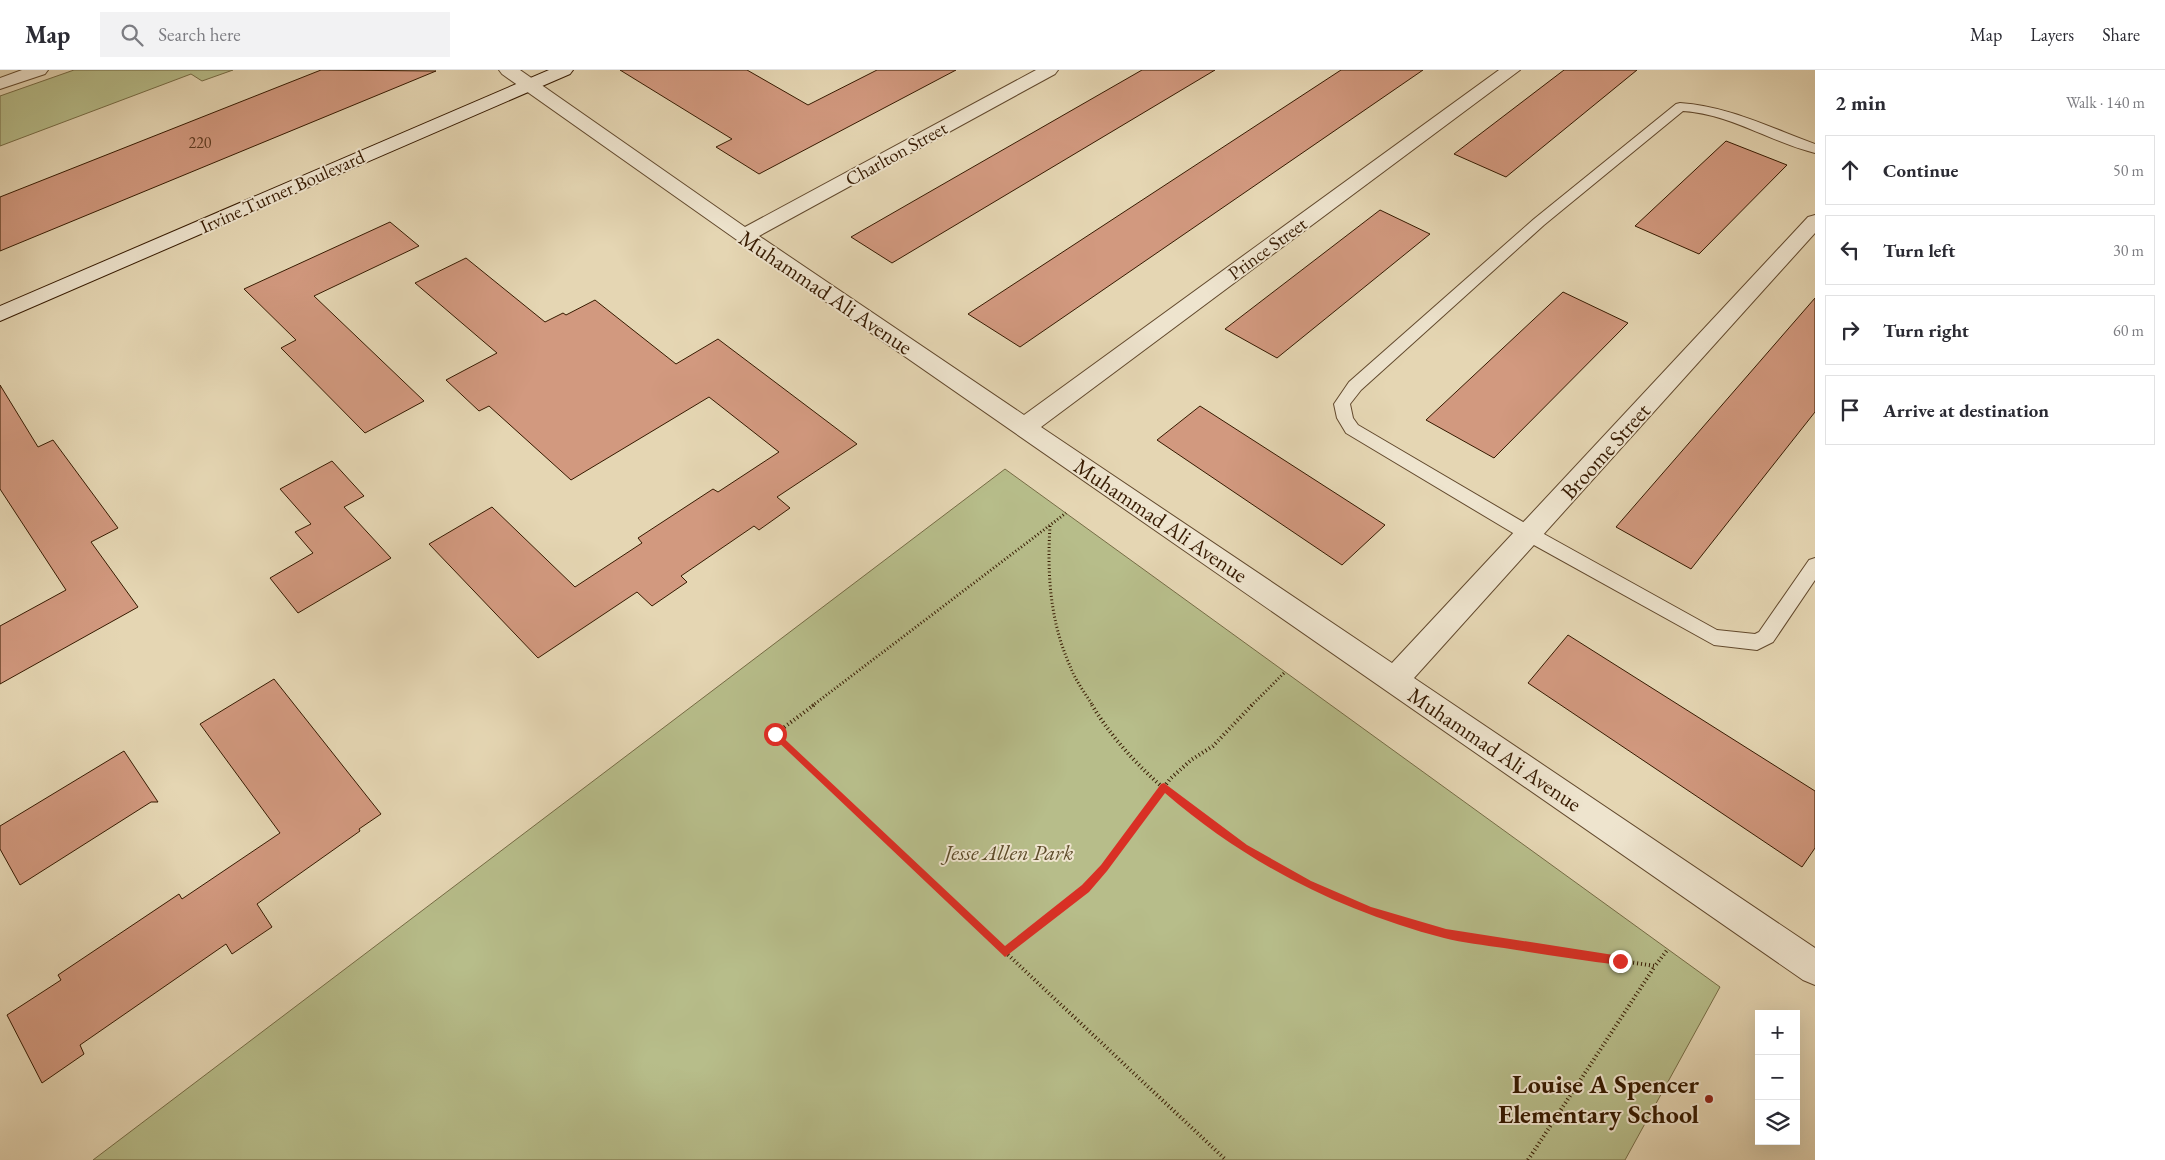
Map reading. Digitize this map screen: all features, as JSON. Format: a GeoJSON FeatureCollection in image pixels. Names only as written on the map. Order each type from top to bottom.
{"type":"FeatureCollection","features":[{"type":"Feature","properties":{"kind":"street"},"geometry":{"type":"LineString","coordinates":[[0,84],[39,70]]}},
{"type":"Feature","properties":{"kind":"street","name":"Irvine Turner Boulevard"},"geometry":{"type":"LineString","coordinates":[[0,294],[519,75],[564,70]]}},
{"type":"Feature","properties":{"kind":"street","name":"Charlton Street"},"geometry":{"type":"LineString","coordinates":[[744,236],[1049,70]]}},
{"type":"Feature","properties":{"kind":"street","name":"Prince Street"},"geometry":{"type":"LineString","coordinates":[[1024,427],[1511,70]]}},
{"type":"Feature","properties":{"kind":"street","name":"Irvine Turner Boulevard"},"geometry":{"type":"LineString","coordinates":[[0,314],[394,142],[519,75]]}},
{"type":"Feature","properties":{"kind":"street","name":"Muhammad Ali Avenue"},"geometry":{"type":"LineString","coordinates":[[519,75],[744,236],[1815,968]]}},
{"type":"Feature","properties":{"kind":"street","name":"Broome Street"},"geometry":{"type":"LineString","coordinates":[[1395,680],[1815,222]]}},
{"type":"Feature","properties":{"kind":"lane"},"geometry":{"type":"LineString","coordinates":[[1815,149],[1727,116],[1706,110],[1680,107],[1539,222],[1355,386],[1342,404],[1352,429],[1529,534],[1714,637],[1757,642],[1766,637],[1815,565]]}},
{"type":"Feature","properties":{"kind":"path"},"geometry":{"type":"LineString","coordinates":[[1066,513],[775,734],[1226,1160]]}},
{"type":"Feature","properties":{"kind":"path"},"geometry":{"type":"LineString","coordinates":[[1050,525],[1047,572],[1051,606],[1059,636],[1071,668],[1086,699],[1114,736],[1164,787],[1195,814],[1244,848],[1307,884],[1370,911],[1446,934],[1655,966]]}},
{"type":"Feature","properties":{"kind":"path"},"geometry":{"type":"LineString","coordinates":[[1005,952],[1085,888],[1104,868],[1170,779],[1191,760],[1213,746],[1262,693],[1285,672]]}},
{"type":"Feature","properties":{"kind":"path"},"geometry":{"type":"LineString","coordinates":[[1528,1160],[1668,949]]}},
{"type":"Feature","properties":{"kind":"green space"},"geometry":{"type":"Polygon","coordinates":[[[74,70],[233,70],[202,81],[191,74],[0,146],[0,96],[74,70]]]}},
{"type":"Feature","properties":{"kind":"green space","name":"Jesse Allen Park"},"geometry":{"type":"Polygon","coordinates":[[[1005,469],[1720,987],[1625,1160],[93,1160],[1005,469]]]}},
{"type":"Feature","properties":{"kind":"building"},"geometry":{"type":"Polygon","coordinates":[[[321,70],[436,71],[0,251],[0,197],[321,70]]]}},
{"type":"Feature","properties":{"kind":"building"},"geometry":{"type":"Polygon","coordinates":[[[620,70],[747,70],[808,105],[877,70],[956,70],[759,174],[716,147],[732,139],[620,70]]]}},
{"type":"Feature","properties":{"kind":"building"},"geometry":{"type":"Polygon","coordinates":[[[1142,70],[1215,70],[892,263],[851,237],[1142,70]]]}},
{"type":"Feature","properties":{"kind":"building"},"geometry":{"type":"Polygon","coordinates":[[[1341,70],[1423,70],[1020,347],[968,314],[1341,70]]]}},
{"type":"Feature","properties":{"kind":"building"},"geometry":{"type":"Polygon","coordinates":[[[1564,70],[1637,70],[1506,177],[1454,154],[1564,70]]]}},
{"type":"Feature","properties":{"kind":"building"},"geometry":{"type":"Polygon","coordinates":[[[1726,141],[1787,165],[1699,254],[1635,226],[1726,141]]]}},
{"type":"Feature","properties":{"kind":"building"},"geometry":{"type":"Polygon","coordinates":[[[1380,210],[1430,234],[1277,358],[1225,329],[1380,210]]]}},
{"type":"Feature","properties":{"kind":"building"},"geometry":{"type":"Polygon","coordinates":[[[390,222],[419,246],[314,296],[424,401],[365,433],[281,348],[296,340],[244,289],[390,222]]]}},
{"type":"Feature","properties":{"kind":"building"},"geometry":{"type":"Polygon","coordinates":[[[466,258],[545,322],[563,313],[566,315],[595,300],[676,364],[718,339],[857,444],[777,497],[790,508],[759,530],[754,526],[681,576],[687,582],[652,606],[637,592],[538,658],[429,544],[492,507],[575,587],[642,543],[638,538],[713,489],[718,492],[779,452],[709,397],[571,480],[489,406],[479,411],[446,380],[497,353],[415,283],[466,258]]]}},
{"type":"Feature","properties":{"kind":"building"},"geometry":{"type":"Polygon","coordinates":[[[1563,292],[1628,323],[1494,458],[1426,420],[1563,292]]]}},
{"type":"Feature","properties":{"kind":"building"},"geometry":{"type":"Polygon","coordinates":[[[1815,298],[1815,412],[1691,569],[1616,527],[1815,298]]]}},
{"type":"Feature","properties":{"kind":"building"},"geometry":{"type":"Polygon","coordinates":[[[0,385],[38,447],[53,440],[118,528],[91,542],[138,607],[0,684],[0,626],[66,590],[0,489],[0,385]]]}},
{"type":"Feature","properties":{"kind":"building"},"geometry":{"type":"Polygon","coordinates":[[[1200,406],[1385,525],[1342,565],[1157,440],[1200,406]]]}},
{"type":"Feature","properties":{"kind":"building"},"geometry":{"type":"Polygon","coordinates":[[[332,461],[364,496],[344,507],[391,558],[298,613],[270,578],[313,553],[295,532],[311,524],[280,489],[332,461]]]}},
{"type":"Feature","properties":{"kind":"building"},"geometry":{"type":"Polygon","coordinates":[[[1568,635],[1815,791],[1815,848],[1802,867],[1528,683],[1568,635]]]}},
{"type":"Feature","properties":{"kind":"building"},"geometry":{"type":"Polygon","coordinates":[[[274,679],[381,814],[257,904],[272,927],[232,954],[226,944],[80,1045],[84,1054],[42,1083],[7,1015],[61,980],[58,975],[179,894],[182,899],[280,833],[200,724],[274,679]]]}},
{"type":"Feature","properties":{"kind":"building"},"geometry":{"type":"Polygon","coordinates":[[[124,751],[158,802],[151,802],[20,885],[0,849],[0,826],[124,751]]]}},
{"type":"Feature","properties":{"kind":"place","name":"Louise A Spencer Elementary School"},"geometry":{"type":"Point","coordinates":[1709,1099]}},
{"type":"Feature","properties":{"kind":"route"},"geometry":{"type":"LineString","coordinates":[[775,734],[1005,952],[1085,888],[1104,868],[1164,787],[1195,814],[1244,848],[1307,884],[1370,911],[1446,934],[1620,961]]}}]}
